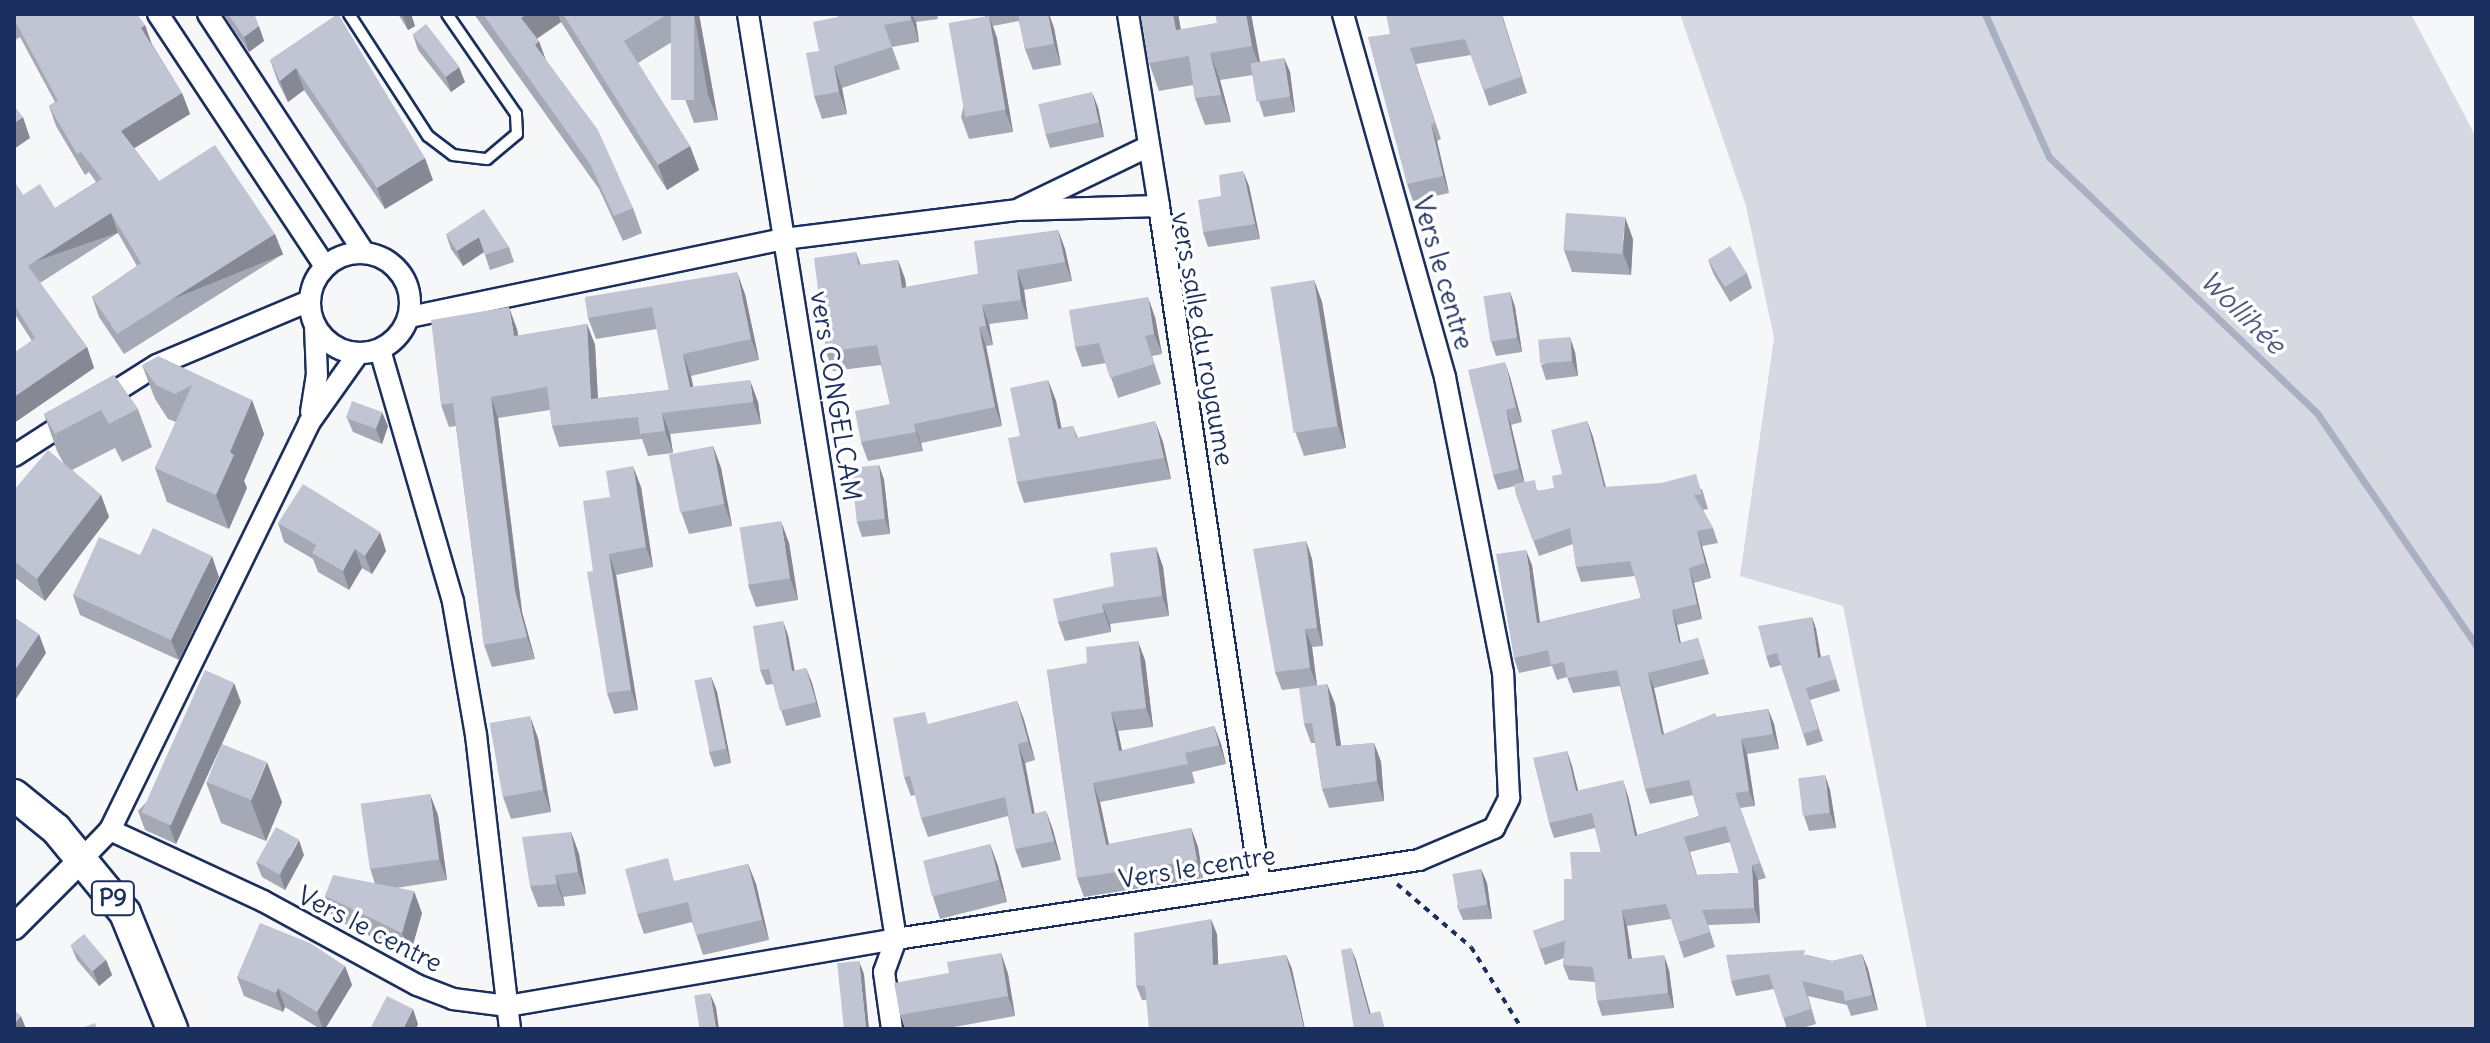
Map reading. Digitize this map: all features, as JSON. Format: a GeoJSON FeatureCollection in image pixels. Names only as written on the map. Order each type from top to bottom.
{"type":"FeatureCollection","features":[{"type":"Feature","properties":{"kind":"main road","name":"P9"},"geometry":{"type":"LineString","coordinates":[[14,795],[56,829],[125,913],[172,1029]]}},
{"type":"Feature","properties":{"kind":"street"},"geometry":{"type":"LineString","coordinates":[[158,14],[325,266]]}},
{"type":"Feature","properties":{"kind":"street"},"geometry":{"type":"LineString","coordinates":[[208,14],[364,252]]}},
{"type":"Feature","properties":{"kind":"street"},"geometry":{"type":"LineString","coordinates":[[410,317],[784,239],[748,14]]}},
{"type":"Feature","properties":{"kind":"street"},"geometry":{"type":"LineString","coordinates":[[1128,14],[1147,147],[1159,206]]}},
{"type":"Feature","properties":{"kind":"street","name":"Vers le centre"},"geometry":{"type":"LineString","coordinates":[[110,830],[263,901],[417,985],[453,999],[508,1006],[896,939],[1376,866],[1454,849],[1494,828],[1509,798],[1503,673],[1445,377],[1343,14]]}},
{"type":"Feature","properties":{"kind":"street"},"geometry":{"type":"LineString","coordinates":[[1018,210],[1147,147]]}},
{"type":"Feature","properties":{"kind":"street","name":"vers salle du royaume"},"geometry":{"type":"LineString","coordinates":[[784,239],[1018,210],[1159,206],[1260,883]]}},
{"type":"Feature","properties":{"kind":"street","name":"vers CONGELCAM"},"geometry":{"type":"LineString","coordinates":[[784,239],[896,939]]}},
{"type":"Feature","properties":{"kind":"street"},"geometry":{"type":"LineString","coordinates":[[309,423],[317,376],[315,327],[309,301],[325,266],[342,256],[364,252],[386,259],[402,274],[411,295],[410,317],[399,337],[380,350],[358,354],[333,346],[315,327]]}},
{"type":"Feature","properties":{"kind":"street"},"geometry":{"type":"LineString","coordinates":[[14,456],[157,365],[309,301]]}},
{"type":"Feature","properties":{"kind":"street"},"geometry":{"type":"LineString","coordinates":[[380,350],[453,602],[476,735],[510,1029]]}},
{"type":"Feature","properties":{"kind":"street"},"geometry":{"type":"LineString","coordinates":[[14,927],[110,830],[309,423],[358,354]]}},
{"type":"Feature","properties":{"kind":"street"},"geometry":{"type":"LineString","coordinates":[[892,1029],[884,972],[896,939]]}},
{"type":"Feature","properties":{"kind":"lane"},"geometry":{"type":"LineString","coordinates":[[349,14],[428,136],[453,155],[487,159],[517,134],[516,114],[447,14]]}},
{"type":"Feature","properties":{"kind":"path"},"geometry":{"type":"LineString","coordinates":[[1376,866],[1471,947],[1522,1029]]}},
{"type":"Feature","properties":{"kind":"shaded area"},"geometry":{"type":"Polygon","coordinates":[[[1680,14],[2411,14],[2476,137],[2476,1029],[1927,1029],[1843,606],[1740,576],[1774,338],[1746,206],[1680,14]]]}},
{"type":"Feature","properties":{"kind":"building"},"geometry":{"type":"Polygon","coordinates":[[[14,14],[137,14],[145,25],[141,28],[182,93],[121,131],[159,181],[215,145],[275,234],[117,334],[92,297],[141,263],[111,213],[28,266],[87,347],[14,397],[14,353],[35,338],[14,304],[14,181],[23,195],[40,184],[55,208],[102,179],[81,152],[77,154],[49,106],[58,101],[14,14]]]}},
{"type":"Feature","properties":{"kind":"building"},"geometry":{"type":"Polygon","coordinates":[[[228,14],[254,14],[259,26],[244,37],[228,14]]]}},
{"type":"Feature","properties":{"kind":"building"},"geometry":{"type":"Polygon","coordinates":[[[338,14],[425,158],[377,188],[296,68],[280,81],[270,60],[338,14]]]}},
{"type":"Feature","properties":{"kind":"building"},"geometry":{"type":"Polygon","coordinates":[[[483,14],[527,14],[521,18],[539,41],[535,45],[598,130],[633,208],[614,216],[590,164],[483,14]]]}},
{"type":"Feature","properties":{"kind":"building"},"geometry":{"type":"Polygon","coordinates":[[[563,14],[668,14],[624,41],[690,146],[658,165],[563,14]]]}},
{"type":"Feature","properties":{"kind":"building"},"geometry":{"type":"Polygon","coordinates":[[[671,14],[694,14],[694,100],[671,100],[671,14]]]}},
{"type":"Feature","properties":{"kind":"building"},"geometry":{"type":"Polygon","coordinates":[[[837,14],[910,14],[911,20],[884,25],[892,47],[834,66],[839,92],[814,96],[806,53],[819,51],[813,22],[838,17],[837,14]]]}},
{"type":"Feature","properties":{"kind":"building"},"geometry":{"type":"Polygon","coordinates":[[[1018,14],[1048,14],[1054,44],[1025,49],[1018,14]]]}},
{"type":"Feature","properties":{"kind":"building"},"geometry":{"type":"Polygon","coordinates":[[[1141,14],[1173,14],[1176,30],[1217,23],[1215,14],[1246,14],[1252,46],[1210,53],[1221,95],[1195,98],[1189,56],[1149,63],[1141,14]]]}},
{"type":"Feature","properties":{"kind":"building"},"geometry":{"type":"Polygon","coordinates":[[[1386,14],[1501,14],[1521,77],[1483,90],[1465,39],[1410,48],[1435,123],[1431,124],[1443,176],[1407,184],[1368,37],[1390,34],[1386,14]]]}},
{"type":"Feature","properties":{"kind":"building"},"geometry":{"type":"Polygon","coordinates":[[[989,16],[1005,110],[965,117],[949,23],[989,16]]]}},
{"type":"Feature","properties":{"kind":"building"},"geometry":{"type":"Polygon","coordinates":[[[426,24],[459,67],[446,77],[413,34],[426,24]]]}},
{"type":"Feature","properties":{"kind":"building"},"geometry":{"type":"Polygon","coordinates":[[[1284,58],[1290,97],[1257,102],[1250,63],[1284,58]]]}},
{"type":"Feature","properties":{"kind":"building"},"geometry":{"type":"Polygon","coordinates":[[[1092,92],[1099,122],[1045,135],[1038,104],[1092,92]]]}},
{"type":"Feature","properties":{"kind":"building"},"geometry":{"type":"Polygon","coordinates":[[[14,106],[23,117],[14,123],[14,106]]]}},
{"type":"Feature","properties":{"kind":"building"},"geometry":{"type":"Polygon","coordinates":[[[1243,171],[1255,224],[1203,232],[1198,200],[1221,196],[1219,175],[1243,171]]]}},
{"type":"Feature","properties":{"kind":"building"},"geometry":{"type":"Polygon","coordinates":[[[484,209],[509,247],[485,255],[479,237],[457,251],[446,234],[484,209]]]}},
{"type":"Feature","properties":{"kind":"building"},"geometry":{"type":"Polygon","coordinates":[[[1566,213],[1625,217],[1622,254],[1563,250],[1566,213]]]}},
{"type":"Feature","properties":{"kind":"building"},"geometry":{"type":"Polygon","coordinates":[[[1058,230],[1065,262],[1017,270],[1021,300],[982,305],[986,326],[979,327],[995,407],[914,424],[916,432],[861,442],[855,411],[890,404],[877,345],[826,352],[814,258],[856,252],[858,265],[898,260],[902,288],[978,274],[974,241],[1058,230]]]}},
{"type":"Feature","properties":{"kind":"building"},"geometry":{"type":"Polygon","coordinates":[[[1730,246],[1747,273],[1725,287],[1708,260],[1730,246]]]}},
{"type":"Feature","properties":{"kind":"building"},"geometry":{"type":"Polygon","coordinates":[[[737,272],[751,339],[683,354],[690,387],[750,380],[753,402],[662,413],[665,431],[640,434],[638,417],[552,426],[547,387],[491,397],[515,591],[527,637],[484,645],[453,403],[441,405],[431,320],[509,307],[514,336],[587,324],[591,399],[669,390],[652,307],[588,318],[585,297],[737,272]]]}},
{"type":"Feature","properties":{"kind":"building"},"geometry":{"type":"Polygon","coordinates":[[[1314,280],[1337,426],[1294,433],[1271,287],[1314,280]]]}},
{"type":"Feature","properties":{"kind":"building"},"geometry":{"type":"Polygon","coordinates":[[[1510,292],[1517,337],[1491,342],[1483,296],[1510,292]]]}},
{"type":"Feature","properties":{"kind":"building"},"geometry":{"type":"Polygon","coordinates":[[[1148,297],[1154,334],[1145,336],[1154,364],[1110,378],[1099,343],[1075,347],[1069,310],[1148,297]]]}},
{"type":"Feature","properties":{"kind":"building"},"geometry":{"type":"Polygon","coordinates":[[[1570,337],[1572,361],[1540,364],[1538,340],[1570,337]]]}},
{"type":"Feature","properties":{"kind":"building"},"geometry":{"type":"Polygon","coordinates":[[[158,356],[252,400],[230,452],[234,455],[216,495],[155,468],[192,385],[175,394],[156,385],[142,365],[158,356]]]}},
{"type":"Feature","properties":{"kind":"building"},"geometry":{"type":"Polygon","coordinates":[[[1505,362],[1516,407],[1506,410],[1519,469],[1493,475],[1468,370],[1505,362]]]}},
{"type":"Feature","properties":{"kind":"building"},"geometry":{"type":"Polygon","coordinates":[[[114,375],[138,409],[109,424],[101,410],[55,434],[44,414],[114,375]]]}},
{"type":"Feature","properties":{"kind":"building"},"geometry":{"type":"Polygon","coordinates":[[[1048,380],[1058,429],[1073,426],[1076,438],[1155,421],[1164,458],[1017,482],[1008,438],[1020,436],[1010,388],[1048,380]]]}},
{"type":"Feature","properties":{"kind":"building"},"geometry":{"type":"Polygon","coordinates":[[[352,401],[382,412],[376,429],[346,418],[352,401]]]}},
{"type":"Feature","properties":{"kind":"building"},"geometry":{"type":"Polygon","coordinates":[[[1587,421],[1604,487],[1661,483],[1696,474],[1702,494],[1694,495],[1713,528],[1697,531],[1705,563],[1689,568],[1697,604],[1672,610],[1679,643],[1698,638],[1704,659],[1648,673],[1662,735],[1715,713],[1717,717],[1768,709],[1773,734],[1741,739],[1749,791],[1735,793],[1760,863],[1752,865],[1754,908],[1702,910],[1710,932],[1679,942],[1666,904],[1622,910],[1628,959],[1664,955],[1668,993],[1597,1001],[1593,967],[1563,965],[1565,941],[1540,949],[1533,931],[1564,920],[1564,879],[1572,879],[1570,852],[1601,852],[1592,813],[1549,823],[1533,758],[1567,751],[1576,791],[1623,780],[1635,836],[1699,816],[1689,780],[1645,789],[1617,670],[1567,678],[1564,662],[1551,665],[1548,650],[1514,658],[1496,554],[1526,550],[1537,623],[1641,598],[1630,561],[1576,567],[1570,528],[1533,541],[1514,484],[1535,480],[1537,491],[1554,488],[1552,476],[1562,474],[1551,430],[1587,421]],[[1726,826],[1684,837],[1696,875],[1739,873],[1726,826]]]}},
{"type":"Feature","properties":{"kind":"building"},"geometry":{"type":"Polygon","coordinates":[[[713,446],[724,504],[680,513],[669,455],[713,446]]]}},
{"type":"Feature","properties":{"kind":"building"},"geometry":{"type":"Polygon","coordinates":[[[48,450],[101,495],[37,579],[14,561],[14,490],[48,450]]]}},
{"type":"Feature","properties":{"kind":"building"},"geometry":{"type":"Polygon","coordinates":[[[879,465],[885,519],[857,522],[851,468],[879,465]]]}},
{"type":"Feature","properties":{"kind":"building"},"geometry":{"type":"Polygon","coordinates":[[[633,466],[646,547],[609,554],[631,690],[607,693],[587,572],[593,571],[583,501],[610,497],[606,471],[633,466]]]}},
{"type":"Feature","properties":{"kind":"building"},"geometry":{"type":"Polygon","coordinates":[[[303,484],[380,532],[365,556],[355,549],[343,571],[312,553],[316,545],[278,523],[303,484]]]}},
{"type":"Feature","properties":{"kind":"building"},"geometry":{"type":"Polygon","coordinates":[[[781,521],[790,578],[749,585],[740,528],[781,521]]]}},
{"type":"Feature","properties":{"kind":"building"},"geometry":{"type":"Polygon","coordinates":[[[153,528],[212,556],[171,640],[73,595],[99,537],[140,555],[153,528]]]}},
{"type":"Feature","properties":{"kind":"building"},"geometry":{"type":"Polygon","coordinates":[[[1306,541],[1317,628],[1305,629],[1310,668],[1275,672],[1253,549],[1306,541]]]}},
{"type":"Feature","properties":{"kind":"building"},"geometry":{"type":"Polygon","coordinates":[[[1156,547],[1162,596],[1102,604],[1104,612],[1058,622],[1053,599],[1114,586],[1110,553],[1156,547]]]}},
{"type":"Feature","properties":{"kind":"building"},"geometry":{"type":"Polygon","coordinates":[[[14,617],[39,634],[14,671],[14,617]]]}},
{"type":"Feature","properties":{"kind":"building"},"geometry":{"type":"Polygon","coordinates":[[[1812,617],[1818,658],[1829,655],[1836,679],[1806,688],[1818,729],[1803,734],[1777,653],[1766,656],[1758,626],[1812,617]]]}},
{"type":"Feature","properties":{"kind":"building"},"geometry":{"type":"Polygon","coordinates":[[[783,621],[792,671],[806,668],[816,702],[780,711],[769,669],[760,670],[753,626],[783,621]]]}},
{"type":"Feature","properties":{"kind":"building"},"geometry":{"type":"Polygon","coordinates":[[[1138,641],[1146,708],[1111,712],[1119,751],[1214,726],[1219,745],[1185,753],[1188,764],[1093,783],[1106,845],[1191,828],[1197,860],[1077,878],[1047,670],[1087,663],[1086,647],[1138,641]]]}},
{"type":"Feature","properties":{"kind":"building"},"geometry":{"type":"Polygon","coordinates":[[[205,670],[234,683],[171,826],[142,813],[205,670]]]}},
{"type":"Feature","properties":{"kind":"building"},"geometry":{"type":"Polygon","coordinates":[[[711,677],[726,748],[710,752],[694,681],[711,677]]]}},
{"type":"Feature","properties":{"kind":"building"},"geometry":{"type":"Polygon","coordinates":[[[1327,684],[1336,746],[1374,743],[1377,781],[1322,789],[1312,723],[1304,724],[1299,688],[1327,684]]]}},
{"type":"Feature","properties":{"kind":"building"},"geometry":{"type":"Polygon","coordinates":[[[1017,701],[1028,741],[1018,744],[1032,814],[1046,811],[1054,841],[1015,849],[1005,797],[921,818],[910,776],[904,777],[893,718],[925,712],[928,724],[1017,701]]]}},
{"type":"Feature","properties":{"kind":"building"},"geometry":{"type":"Polygon","coordinates":[[[530,716],[543,790],[503,797],[490,723],[530,716]]]}},
{"type":"Feature","properties":{"kind":"building"},"geometry":{"type":"Polygon","coordinates":[[[222,744],[267,762],[251,800],[207,782],[222,744]]]}},
{"type":"Feature","properties":{"kind":"building"},"geometry":{"type":"Polygon","coordinates":[[[1825,775],[1830,813],[1803,816],[1798,778],[1825,775]]]}},
{"type":"Feature","properties":{"kind":"building"},"geometry":{"type":"Polygon","coordinates":[[[430,794],[439,859],[370,869],[361,804],[430,794]]]}},
{"type":"Feature","properties":{"kind":"building"},"geometry":{"type":"Polygon","coordinates":[[[276,827],[299,840],[279,875],[257,862],[276,827]]]}},
{"type":"Feature","properties":{"kind":"building"},"geometry":{"type":"Polygon","coordinates":[[[571,832],[578,872],[555,875],[557,884],[530,886],[522,837],[571,832]]]}},
{"type":"Feature","properties":{"kind":"building"},"geometry":{"type":"Polygon","coordinates":[[[990,844],[999,880],[932,897],[923,861],[990,844]]]}},
{"type":"Feature","properties":{"kind":"building"},"geometry":{"type":"Polygon","coordinates":[[[668,858],[674,881],[748,864],[762,920],[696,935],[688,902],[637,914],[625,869],[668,858]]]}},
{"type":"Feature","properties":{"kind":"building"},"geometry":{"type":"Polygon","coordinates":[[[1481,869],[1487,904],[1459,909],[1452,874],[1481,869]]]}},
{"type":"Feature","properties":{"kind":"building"},"geometry":{"type":"Polygon","coordinates":[[[333,875],[414,891],[402,933],[325,896],[333,875]]]}},
{"type":"Feature","properties":{"kind":"building"},"geometry":{"type":"Polygon","coordinates":[[[1211,919],[1213,965],[1286,955],[1304,1029],[1149,1029],[1145,986],[1136,985],[1134,933],[1211,919]]]}},
{"type":"Feature","properties":{"kind":"building"},"geometry":{"type":"Polygon","coordinates":[[[260,923],[310,943],[345,966],[317,1012],[278,988],[276,993],[237,977],[260,923]]]}},
{"type":"Feature","properties":{"kind":"building"},"geometry":{"type":"Polygon","coordinates":[[[84,934],[106,960],[92,972],[70,946],[84,934]]]}},
{"type":"Feature","properties":{"kind":"building"},"geometry":{"type":"Polygon","coordinates":[[[1351,948],[1369,1014],[1380,1011],[1385,1029],[1354,1029],[1341,950],[1351,948]]]}},
{"type":"Feature","properties":{"kind":"building"},"geometry":{"type":"Polygon","coordinates":[[[1805,950],[1804,955],[1832,961],[1862,954],[1872,995],[1845,1001],[1843,991],[1802,981],[1811,1009],[1783,1018],[1769,974],[1731,981],[1726,955],[1805,950]]]}},
{"type":"Feature","properties":{"kind":"building"},"geometry":{"type":"Polygon","coordinates":[[[1001,953],[1008,996],[900,1015],[894,983],[949,973],[947,962],[1001,953]]]}},
{"type":"Feature","properties":{"kind":"building"},"geometry":{"type":"Polygon","coordinates":[[[859,961],[866,1029],[844,1029],[837,963],[859,961]]]}},
{"type":"Feature","properties":{"kind":"building"},"geometry":{"type":"Polygon","coordinates":[[[710,993],[716,1029],[700,1029],[694,996],[710,993]]]}},
{"type":"Feature","properties":{"kind":"building"},"geometry":{"type":"Polygon","coordinates":[[[387,996],[413,1009],[403,1029],[370,1029],[387,996]]]}},
{"type":"Feature","properties":{"kind":"building"},"geometry":{"type":"Polygon","coordinates":[[[14,1010],[21,1016],[14,1024],[14,1010]]]}},
{"type":"Feature","properties":{"kind":"building"},"geometry":{"type":"Polygon","coordinates":[[[95,1023],[97,1029],[79,1029],[95,1023]]]}},
{"type":"Feature","properties":{"kind":"building"},"geometry":{"type":"Polygon","coordinates":[[[790,1028],[837,1029],[790,1029],[790,1028]]]}},
{"type":"Feature","properties":{"kind":"waterway","name":"Wollihée"},"geometry":{"type":"LineString","coordinates":[[1985,14],[2049,157],[2317,413],[2476,645]]}}]}
